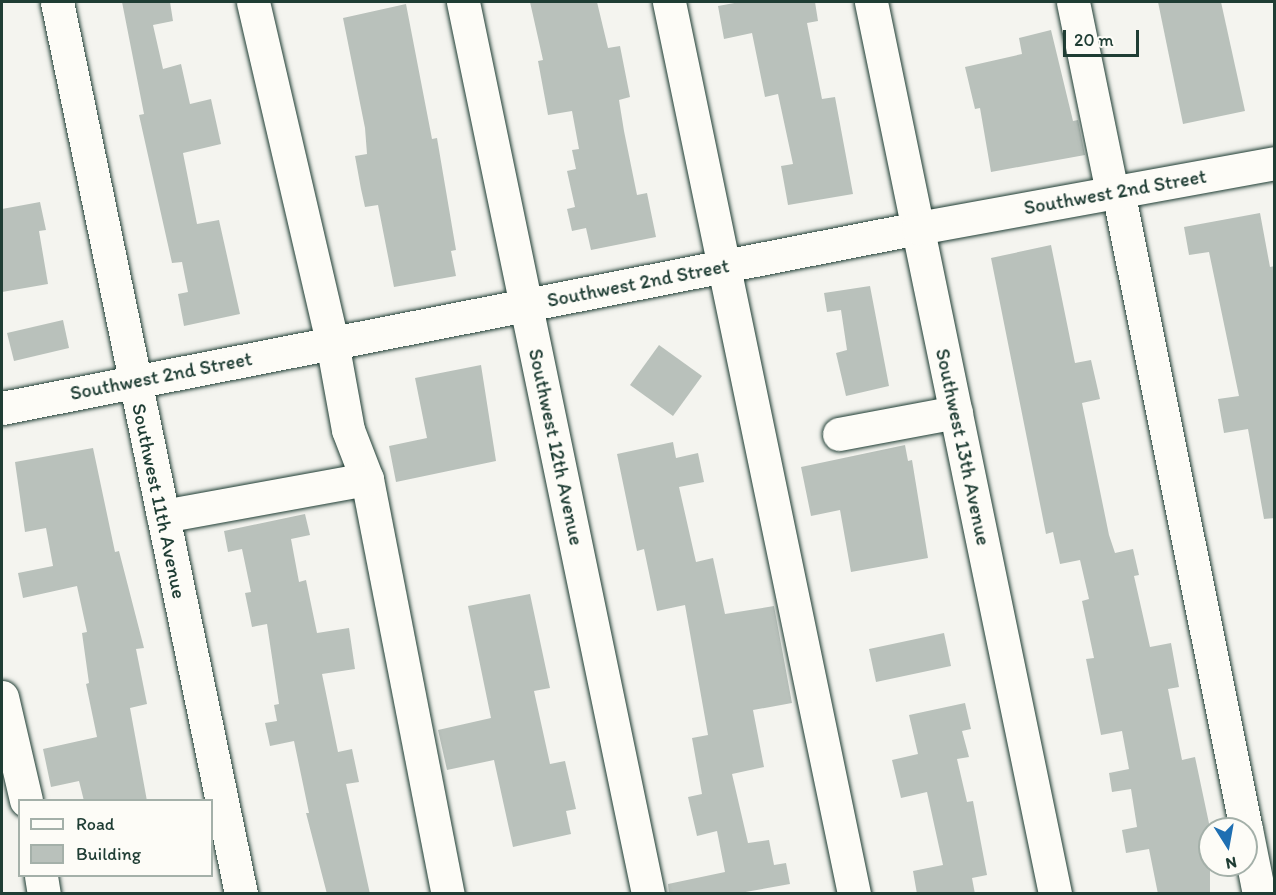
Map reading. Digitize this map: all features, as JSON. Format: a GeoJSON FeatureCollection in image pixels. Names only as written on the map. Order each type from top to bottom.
{"type":"FeatureCollection","features":[{"type":"Feature","properties":{"kind":"street","name":"Southwest 11th Avenue"},"geometry":{"type":"LineString","coordinates":[[57,2],[242,894]]}},
{"type":"Feature","properties":{"kind":"street"},"geometry":{"type":"LineString","coordinates":[[254,2],[332,342],[348,430],[367,479],[448,894]]}},
{"type":"Feature","properties":{"kind":"street","name":"Southwest 12th Avenue"},"geometry":{"type":"LineString","coordinates":[[463,2],[648,894]]}},
{"type":"Feature","properties":{"kind":"street"},"geometry":{"type":"LineString","coordinates":[[669,2],[854,894]]}},
{"type":"Feature","properties":{"kind":"street","name":"Southwest 13th Avenue"},"geometry":{"type":"LineString","coordinates":[[871,2],[1055,894]]}},
{"type":"Feature","properties":{"kind":"street"},"geometry":{"type":"LineString","coordinates":[[1073,2],[1115,192],[1244,817]]}},
{"type":"Feature","properties":{"kind":"street","name":"Southwest 2nd Street"},"geometry":{"type":"LineString","coordinates":[[2,408],[918,228],[1275,163]]}},
{"type":"Feature","properties":{"kind":"street"},"geometry":{"type":"LineString","coordinates":[[839,434],[956,412]]}},
{"type":"Feature","properties":{"kind":"street"},"geometry":{"type":"LineString","coordinates":[[162,516],[367,479]]}},
{"type":"Feature","properties":{"kind":"street"},"geometry":{"type":"LineString","coordinates":[[2,697],[26,799]]}},
{"type":"Feature","properties":{"kind":"street"},"geometry":{"type":"LineString","coordinates":[[41,877],[44,894]]}},
{"type":"Feature","properties":{"kind":"street"},"geometry":{"type":"LineString","coordinates":[[1256,877],[1259,894]]}},
{"type":"Feature","properties":{"kind":"building"},"geometry":{"type":"Polygon","coordinates":[[[122,2],[170,2],[173,21],[153,25],[163,69],[181,64],[190,104],[211,99],[221,144],[183,153],[197,224],[219,220],[240,314],[184,326],[178,294],[188,292],[182,262],[172,263],[139,115],[144,114],[122,2]]]}},
{"type":"Feature","properties":{"kind":"building"},"geometry":{"type":"Polygon","coordinates":[[[530,2],[597,2],[608,48],[620,46],[630,97],[619,100],[624,131],[637,195],[647,193],[656,237],[591,250],[586,228],[572,231],[567,209],[575,207],[567,171],[576,169],[572,150],[579,149],[572,111],[548,115],[538,61],[543,60],[530,2]]]}},
{"type":"Feature","properties":{"kind":"building"},"geometry":{"type":"Polygon","coordinates":[[[740,2],[815,2],[818,21],[807,23],[822,99],[835,97],[853,194],[788,205],[781,166],[793,164],[778,94],[765,97],[752,33],[724,39],[718,6],[740,2]]]}},
{"type":"Feature","properties":{"kind":"building"},"geometry":{"type":"Polygon","coordinates":[[[1158,2],[1221,2],[1245,111],[1183,124],[1158,2]]]}},
{"type":"Feature","properties":{"kind":"building"},"geometry":{"type":"Polygon","coordinates":[[[406,4],[432,139],[437,138],[456,250],[451,251],[456,276],[394,287],[378,205],[365,207],[361,189],[355,156],[367,154],[365,128],[343,18],[406,4]]]}},
{"type":"Feature","properties":{"kind":"building"},"geometry":{"type":"Polygon","coordinates":[[[1051,30],[1073,121],[1078,120],[1085,155],[991,172],[980,108],[975,109],[965,67],[1022,54],[1019,38],[1051,30]]]}},
{"type":"Feature","properties":{"kind":"building"},"geometry":{"type":"Polygon","coordinates":[[[40,202],[46,230],[39,231],[48,284],[2,292],[2,209],[40,202]]]}},
{"type":"Feature","properties":{"kind":"building"},"geometry":{"type":"Polygon","coordinates":[[[1260,213],[1270,267],[1275,266],[1275,518],[1264,519],[1248,429],[1224,433],[1218,399],[1239,396],[1209,252],[1189,255],[1184,227],[1260,213]]]}},
{"type":"Feature","properties":{"kind":"building"},"geometry":{"type":"Polygon","coordinates":[[[1051,245],[1075,363],[1091,360],[1100,399],[1082,403],[1109,535],[1115,553],[1133,549],[1139,575],[1134,576],[1150,647],[1171,643],[1179,687],[1168,689],[1182,760],[1195,757],[1208,817],[1198,817],[1198,877],[1210,877],[1210,894],[1158,894],[1149,849],[1126,853],[1122,830],[1137,827],[1131,789],[1112,792],[1109,773],[1129,769],[1122,731],[1101,735],[1086,659],[1094,658],[1082,601],[1089,599],[1080,560],[1060,564],[1053,532],[1046,534],[991,258],[1051,245]]]}},
{"type":"Feature","properties":{"kind":"building"},"geometry":{"type":"Polygon","coordinates":[[[870,286],[889,386],[846,396],[836,353],[847,350],[841,310],[827,312],[824,293],[870,286]]]}},
{"type":"Feature","properties":{"kind":"building"},"geometry":{"type":"Polygon","coordinates":[[[63,320],[69,348],[14,361],[7,333],[63,320]]]}},
{"type":"Feature","properties":{"kind":"building"},"geometry":{"type":"Polygon","coordinates":[[[659,345],[702,376],[673,416],[630,385],[659,345]]]}},
{"type":"Feature","properties":{"kind":"building"},"geometry":{"type":"Polygon","coordinates":[[[481,365],[496,461],[396,482],[389,446],[427,438],[415,378],[481,365]]]}},
{"type":"Feature","properties":{"kind":"building"},"geometry":{"type":"Polygon","coordinates":[[[673,442],[676,458],[698,453],[704,482],[679,487],[696,562],[713,558],[725,614],[774,606],[792,703],[753,710],[764,767],[732,774],[748,843],[769,840],[774,865],[786,863],[790,884],[734,894],[669,894],[668,884],[725,872],[717,831],[697,836],[688,797],[702,794],[692,738],[708,735],[685,605],[657,611],[644,549],[637,551],[617,454],[673,442]]]}},
{"type":"Feature","properties":{"kind":"building"},"geometry":{"type":"Polygon","coordinates":[[[905,445],[908,461],[912,460],[928,558],[851,572],[840,510],[811,516],[801,467],[905,445]]]}},
{"type":"Feature","properties":{"kind":"building"},"geometry":{"type":"Polygon","coordinates":[[[93,448],[115,552],[119,551],[144,648],[136,649],[147,704],[130,708],[147,799],[84,799],[79,781],[51,787],[43,749],[97,737],[86,684],[89,683],[82,633],[87,632],[77,586],[23,598],[18,573],[53,566],[46,528],[25,532],[15,462],[93,448]]]}},
{"type":"Feature","properties":{"kind":"building"},"geometry":{"type":"Polygon","coordinates":[[[305,514],[310,535],[291,539],[299,582],[306,580],[317,633],[349,628],[355,669],[322,674],[338,752],[352,749],[359,782],[346,784],[370,894],[327,894],[306,813],[309,813],[294,741],[270,746],[265,723],[277,721],[274,705],[279,704],[267,624],[252,627],[245,593],[251,592],[242,549],[228,552],[224,531],[305,514]]]}},
{"type":"Feature","properties":{"kind":"building"},"geometry":{"type":"Polygon","coordinates":[[[530,594],[550,688],[534,691],[550,764],[565,761],[576,809],[566,811],[571,834],[513,847],[494,760],[447,770],[438,730],[491,718],[468,606],[530,594]]]}},
{"type":"Feature","properties":{"kind":"building"},"geometry":{"type":"Polygon","coordinates":[[[944,633],[951,666],[876,682],[869,649],[944,633]]]}},
{"type":"Feature","properties":{"kind":"building"},"geometry":{"type":"Polygon","coordinates":[[[965,703],[971,729],[962,731],[969,757],[957,759],[967,802],[973,801],[987,875],[972,878],[975,894],[917,894],[913,871],[943,865],[927,792],[901,798],[892,760],[918,754],[909,715],[965,703]]]}}]}
